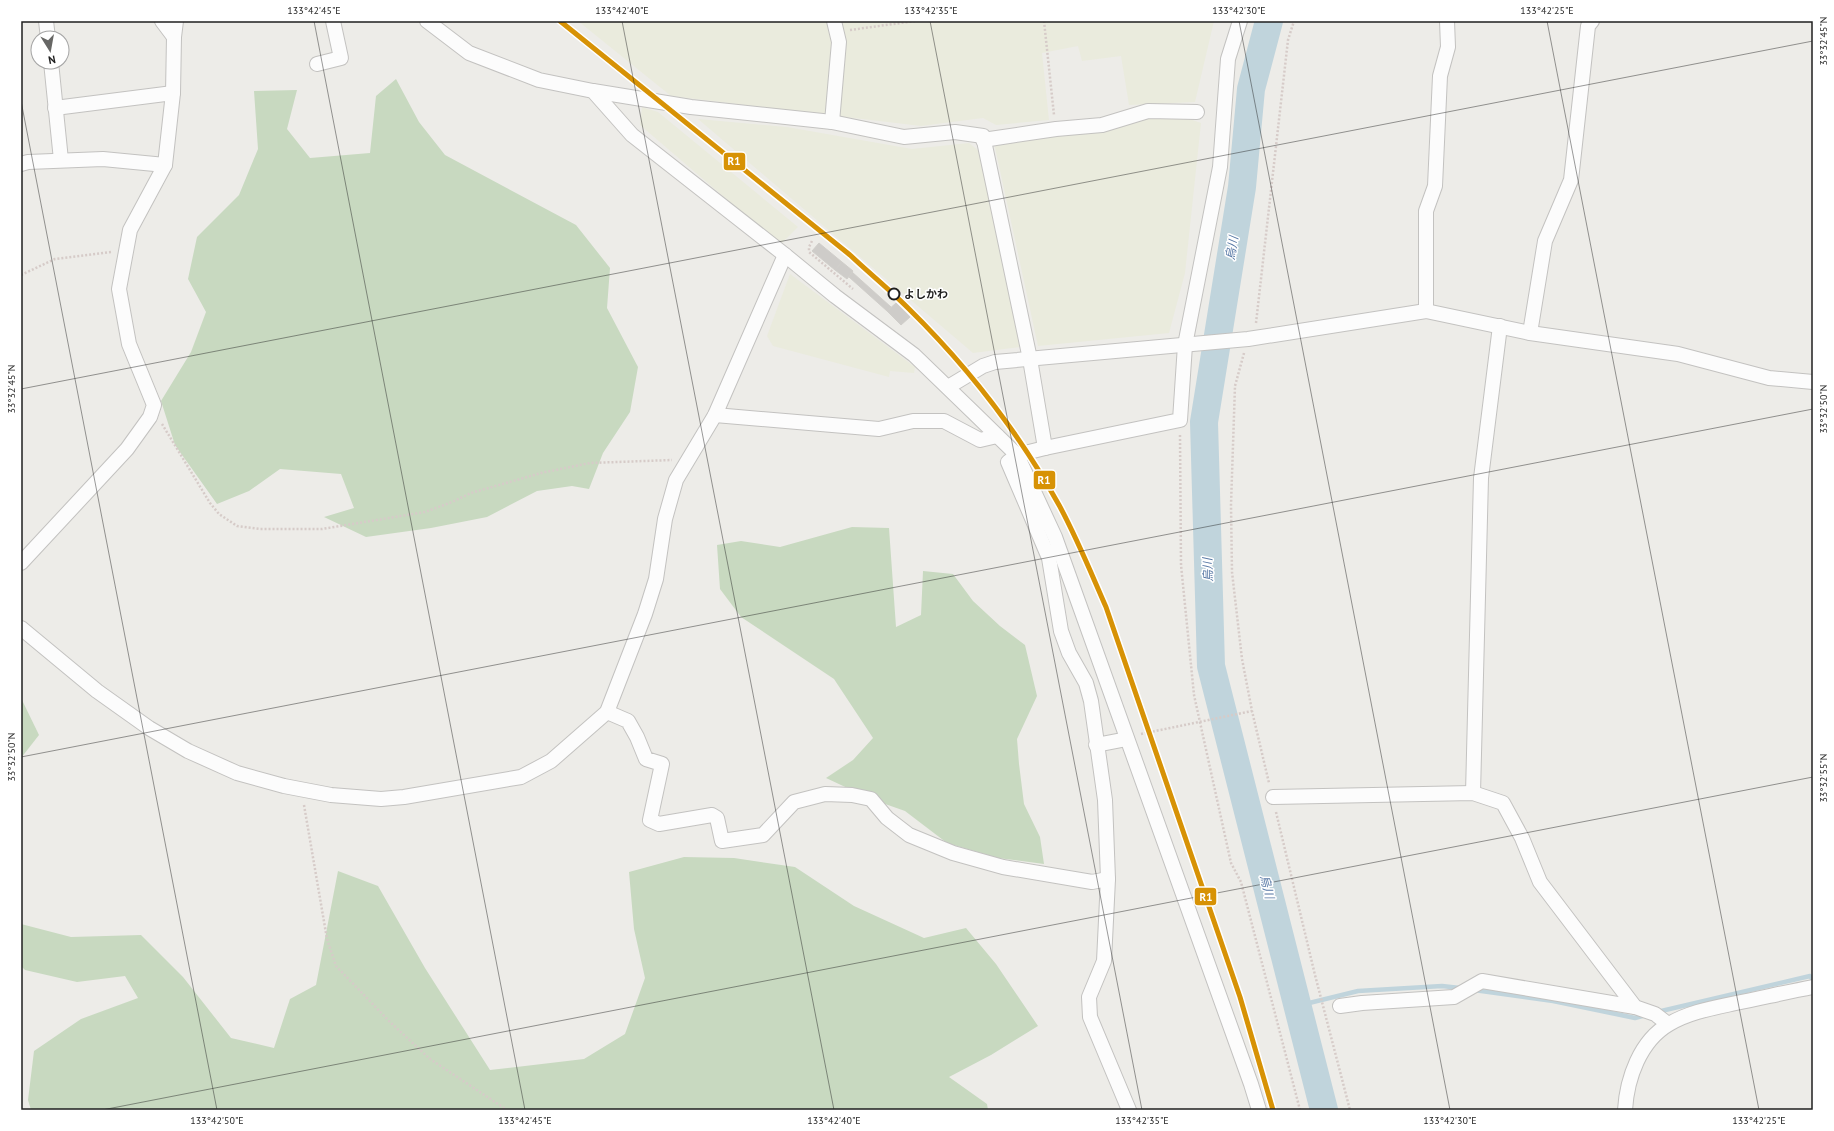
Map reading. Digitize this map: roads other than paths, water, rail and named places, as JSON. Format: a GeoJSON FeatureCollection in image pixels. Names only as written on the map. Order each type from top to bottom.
{"type":"FeatureCollection","features":[{"type":"Feature","properties":{"kind":"street"},"geometry":{"type":"LineString","coordinates":[[162,21],[174,37]]}},
{"type":"Feature","properties":{"kind":"street"},"geometry":{"type":"LineString","coordinates":[[21,563],[127,449],[150,417],[154,405],[129,344],[119,289],[130,230],[165,165],[173,92],[174,37],[176,21]]}},
{"type":"Feature","properties":{"kind":"street"},"geometry":{"type":"LineString","coordinates":[[318,64],[341,58],[333,21]]}},
{"type":"Feature","properties":{"kind":"street"},"geometry":{"type":"LineString","coordinates":[[426,21],[469,53],[539,80],[593,91],[692,107],[832,122],[904,137],[955,132],[983,136],[1030,359],[1045,448]]}},
{"type":"Feature","properties":{"kind":"street"},"geometry":{"type":"LineString","coordinates":[[1129,1110],[1090,1017],[1089,996],[1104,961],[1108,879],[1105,800],[1091,702],[1086,683],[1069,653],[1061,631],[1049,558],[1008,462],[1016,455],[1180,420],[1188,345],[1220,167],[1228,59],[1240,21]]}},
{"type":"Feature","properties":{"kind":"street"},"geometry":{"type":"LineString","coordinates":[[1426,311],[1426,211],[1435,186],[1440,76],[1448,47],[1448,21]]}},
{"type":"Feature","properties":{"kind":"street"},"geometry":{"type":"LineString","coordinates":[[1530,333],[1545,241],[1571,180],[1588,26],[1592,21]]}},
{"type":"Feature","properties":{"kind":"street"},"geometry":{"type":"LineString","coordinates":[[832,122],[840,42],[836,26]]}},
{"type":"Feature","properties":{"kind":"street"},"geometry":{"type":"LineString","coordinates":[[52,70],[61,160]]}},
{"type":"Feature","properties":{"kind":"street"},"geometry":{"type":"LineString","coordinates":[[593,91],[632,135],[835,296],[914,355],[1016,455],[1055,537],[1259,1110]]}},
{"type":"Feature","properties":{"kind":"street"},"geometry":{"type":"LineString","coordinates":[[56,108],[173,92]]}},
{"type":"Feature","properties":{"kind":"street"},"geometry":{"type":"LineString","coordinates":[[983,140],[1056,129],[1102,125],[1148,111],[1197,112]]}},
{"type":"Feature","properties":{"kind":"street"},"geometry":{"type":"LineString","coordinates":[[21,164],[28,162],[102,158],[165,165]]}},
{"type":"Feature","properties":{"kind":"street"},"geometry":{"type":"LineString","coordinates":[[21,628],[97,691],[149,728],[181,747],[237,773],[284,786],[331,795],[381,798],[404,797],[521,777],[551,761],[607,712],[652,593],[656,579],[665,519],[676,480],[715,415],[785,255]]}},
{"type":"Feature","properties":{"kind":"street"},"geometry":{"type":"LineString","coordinates":[[948,387],[983,366],[995,362],[1245,339],[1426,311],[1530,333],[1678,354],[1769,378],[1813,382]]}},
{"type":"Feature","properties":{"kind":"street"},"geometry":{"type":"LineString","coordinates":[[1473,793],[1482,478],[1500,326]]}},
{"type":"Feature","properties":{"kind":"street"},"geometry":{"type":"LineString","coordinates":[[715,415],[879,429],[913,421],[944,421],[980,440],[997,436]]}},
{"type":"Feature","properties":{"kind":"street"},"geometry":{"type":"LineString","coordinates":[[607,712],[628,721],[637,737],[646,760],[662,764],[650,820],[659,824],[712,815],[717,818],[722,841],[763,835],[794,802],[825,794],[852,795],[871,799],[887,818],[909,835],[953,853],[1003,867],[1092,882],[1108,879]]}},
{"type":"Feature","properties":{"kind":"street"},"geometry":{"type":"LineString","coordinates":[[1096,745],[1127,739]]}},
{"type":"Feature","properties":{"kind":"street"},"geometry":{"type":"LineString","coordinates":[[1273,797],[1473,793],[1503,803],[1522,838],[1540,882],[1635,1007]]}},
{"type":"Feature","properties":{"kind":"street"},"geometry":{"type":"LineString","coordinates":[[1340,1006],[1362,1003],[1454,997],[1482,981],[1635,1007],[1655,1014],[1668,1024]]}},
{"type":"Feature","properties":{"kind":"street"},"geometry":{"type":"LineString","coordinates":[[1625,1110],[1629,1084],[1635,1065],[1647,1043],[1668,1024],[1704,1010],[1813,987]]}},
{"type":"Feature","properties":{"kind":"waterway","name":"烏川"},"geometry":{"type":"LineString","coordinates":[[1269,21],[1251,89],[1242,187],[1204,422],[1211,666],[1324,1110]]}},
{"type":"Feature","properties":{"kind":"waterway"},"geometry":{"type":"LineString","coordinates":[[1657,1012],[1810,976],[1813,980]]}},
{"type":"Feature","properties":{"kind":"waterway"},"geometry":{"type":"LineString","coordinates":[[1297,1006],[1358,991],[1442,986],[1460,988]]}},
{"type":"Feature","properties":{"kind":"waterway"},"geometry":{"type":"LineString","coordinates":[[1474,990],[1553,1001],[1635,1018],[1646,1015]]}},
{"type":"Feature","properties":{"kind":"place","name":"よしかわ"},"geometry":{"type":"Point","coordinates":[894,294]}}]}
